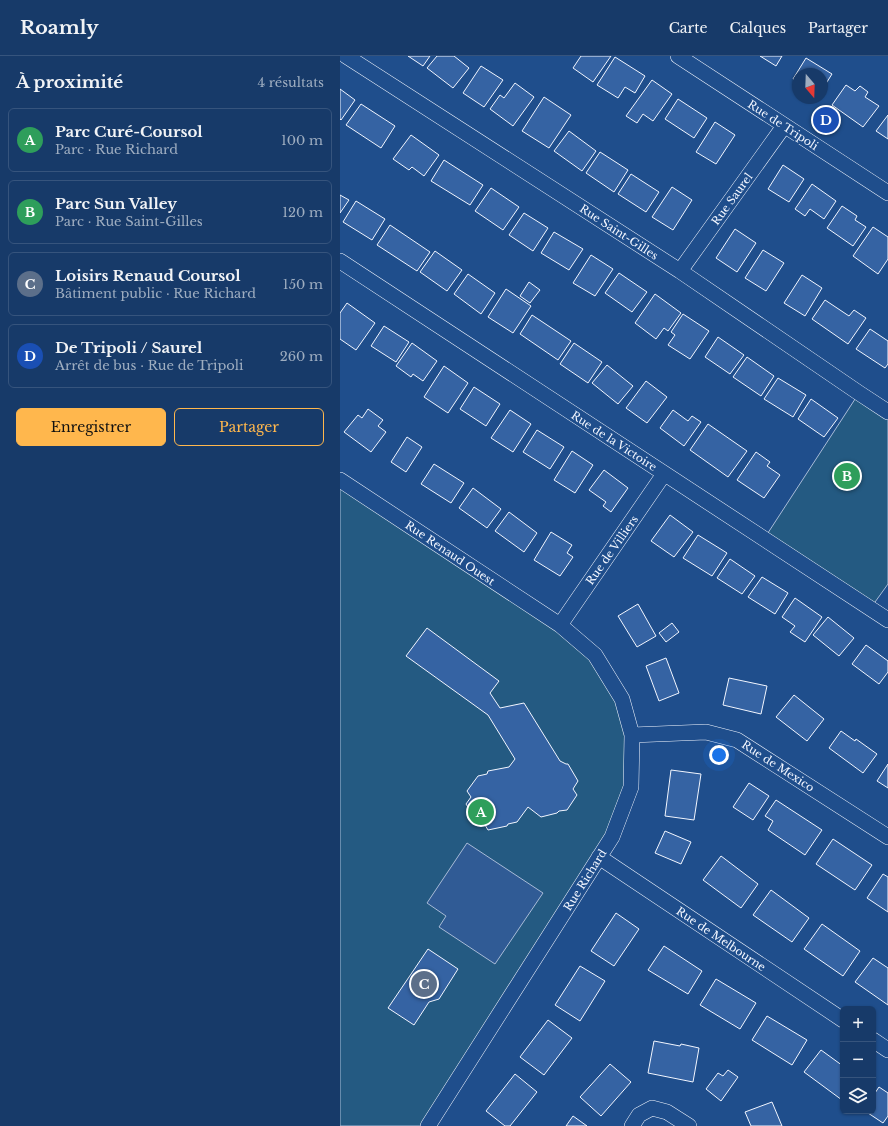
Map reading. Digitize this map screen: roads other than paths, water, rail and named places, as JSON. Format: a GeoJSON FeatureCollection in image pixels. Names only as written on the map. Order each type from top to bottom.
{"type":"FeatureCollection","features":[{"type":"Feature","properties":{"kind":"street","name":"Rue Saint-Gilles"},"geometry":{"type":"LineString","coordinates":[[346,56],[680,271],[888,412]]}},
{"type":"Feature","properties":{"kind":"street","name":"Rue de Tripoli"},"geometry":{"type":"LineString","coordinates":[[678,56],[888,193]]}},
{"type":"Feature","properties":{"kind":"street","name":"Rue Saurel"},"geometry":{"type":"LineString","coordinates":[[680,271],[784,126]]}},
{"type":"Feature","properties":{"kind":"street","name":"Rue de la Victoire"},"geometry":{"type":"LineString","coordinates":[[340,261],[888,620]]}},
{"type":"Feature","properties":{"kind":"street","name":"Rue de Villiers"},"geometry":{"type":"LineString","coordinates":[[560,625],[664,474]]}},
{"type":"Feature","properties":{"kind":"street","name":"Rue Renaud Ouest"},"geometry":{"type":"LineString","coordinates":[[340,480],[560,625]]}},
{"type":"Feature","properties":{"kind":"street","name":"Rue Richard"},"geometry":{"type":"LineString","coordinates":[[428,1126],[612,838],[631,787],[632,735],[622,699],[595,655],[560,625]]}},
{"type":"Feature","properties":{"kind":"street","name":"Rue de Mexico"},"geometry":{"type":"LineString","coordinates":[[632,735],[706,732],[737,740],[888,837]]}},
{"type":"Feature","properties":{"kind":"street","name":"Rue de Melbourne"},"geometry":{"type":"LineString","coordinates":[[599,857],[840,1018]]}},
{"type":"Feature","properties":{"kind":"street"},"geometry":{"type":"LineString","coordinates":[[876,1042],[888,1050]]}},
{"type":"Feature","properties":{"kind":"street"},"geometry":{"type":"LineString","coordinates":[[632,1126],[639,1115],[652,1108],[667,1112],[689,1126]]}},
{"type":"Feature","properties":{"kind":"place","name":"De Tripoli / Saurel"},"geometry":{"type":"Point","coordinates":[826,120]}},
{"type":"Feature","properties":{"kind":"place","name":"Parc Sun Valley"},"geometry":{"type":"Point","coordinates":[847,476]}},
{"type":"Feature","properties":{"kind":"place","name":"Parc Curé-Coursol"},"geometry":{"type":"Point","coordinates":[481,812]}},
{"type":"Feature","properties":{"kind":"place","name":"Loisirs Renaud Coursol"},"geometry":{"type":"Point","coordinates":[424,984]}}]}
